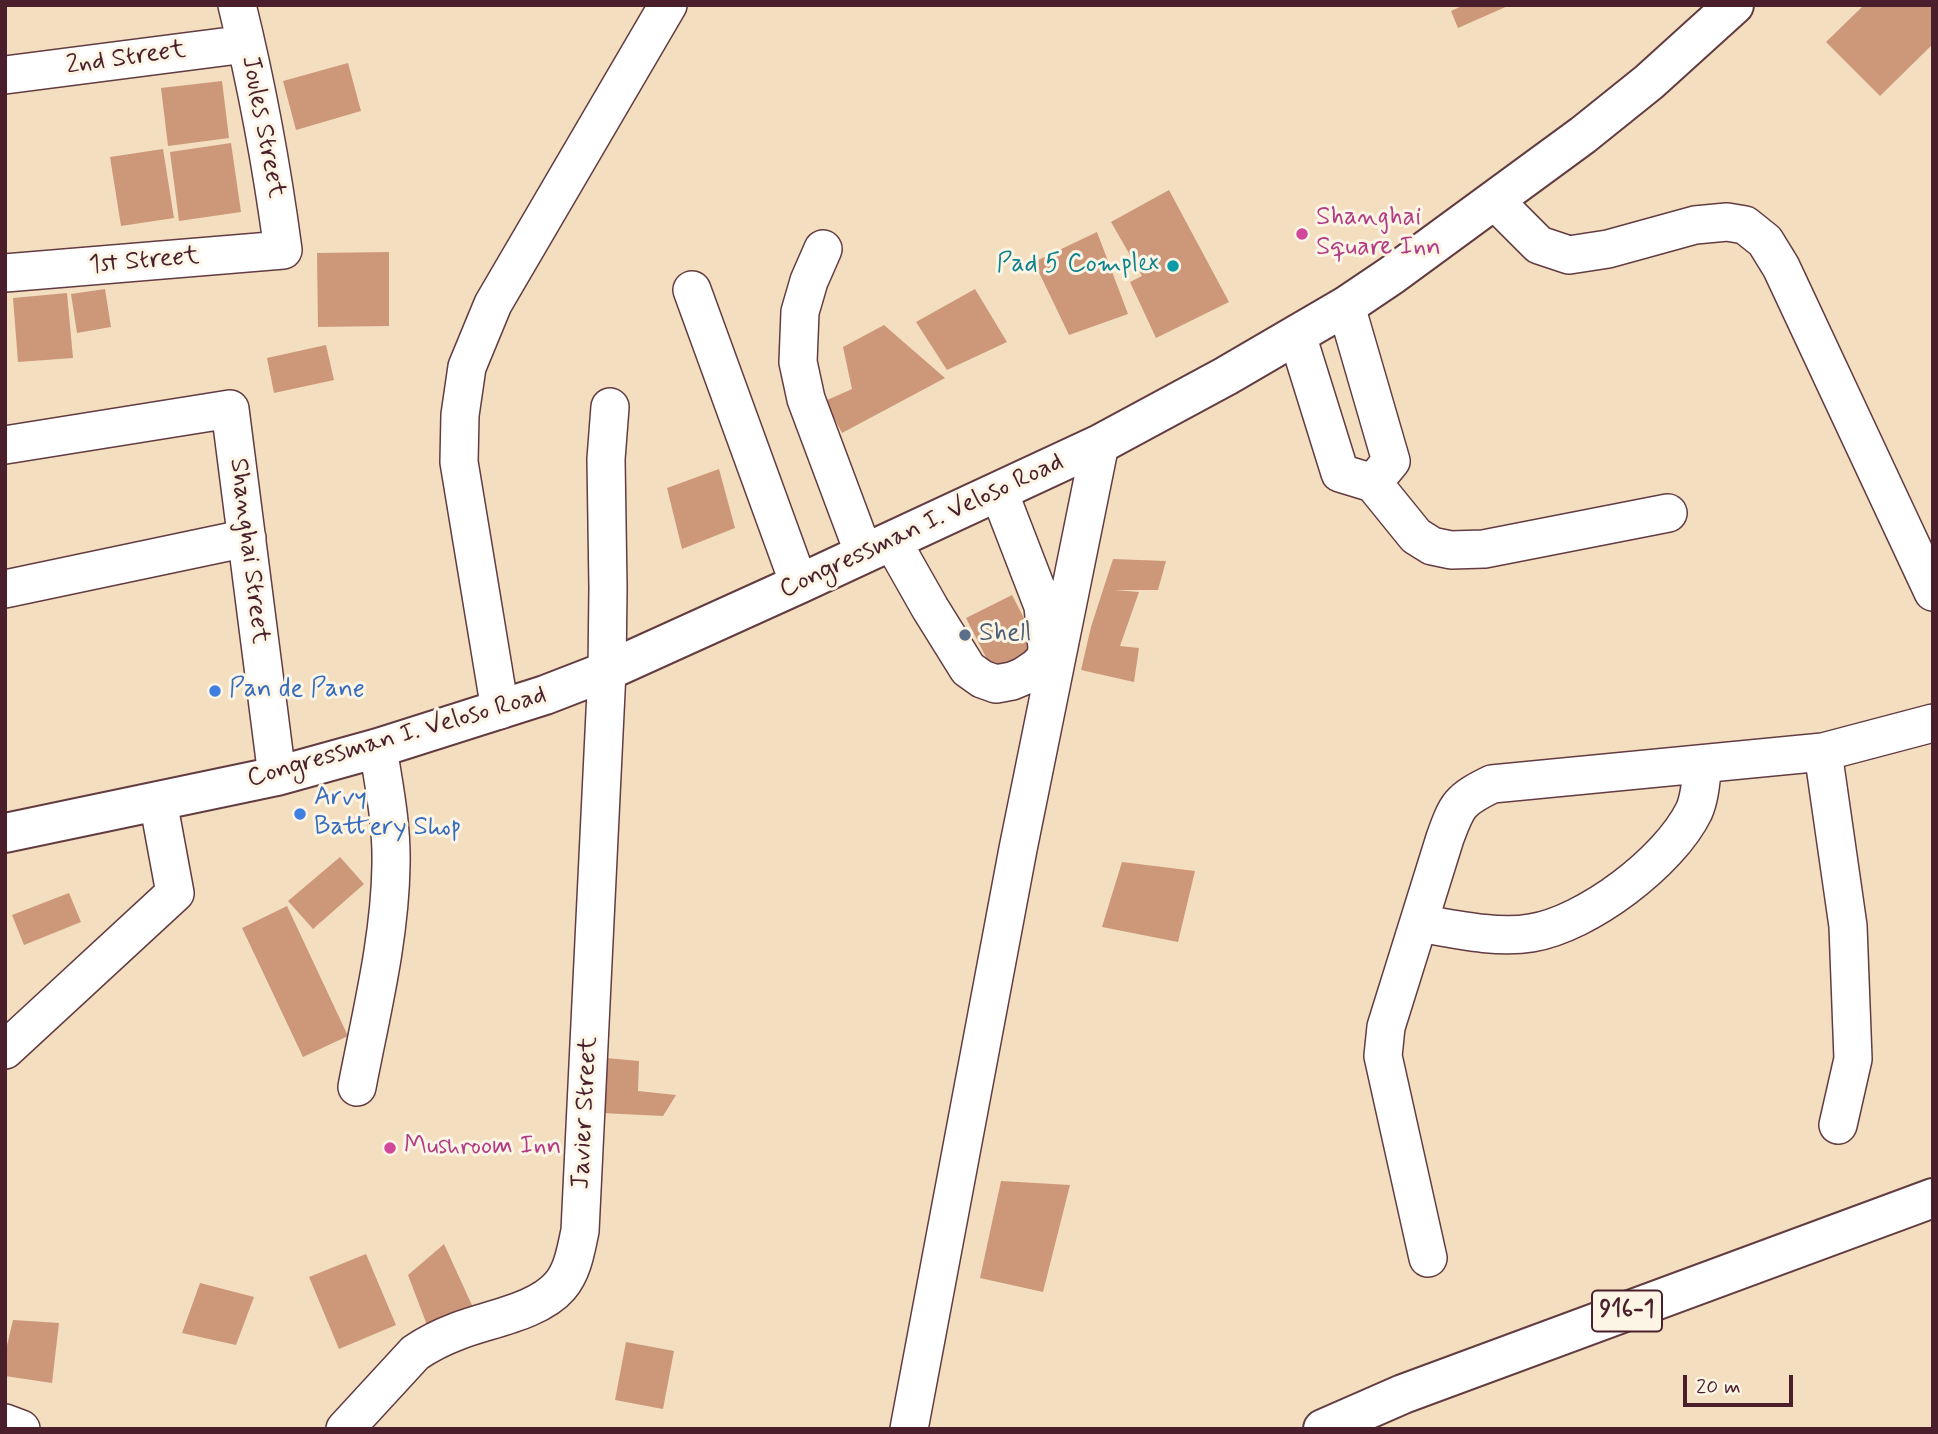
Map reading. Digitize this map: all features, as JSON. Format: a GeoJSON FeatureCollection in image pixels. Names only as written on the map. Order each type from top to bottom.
{"type":"FeatureCollection","features":[{"type":"Feature","properties":{"kind":"main road","name":"Congressman I. Veloso Road"},"geometry":{"type":"LineString","coordinates":[[5,833],[277,776],[378,748],[545,695],[607,671],[1100,444],[1164,411],[1297,335],[1392,275],[1583,135],[1649,82],[1734,5]]}},
{"type":"Feature","properties":{"kind":"main road","name":"916-1"},"geometry":{"type":"LineString","coordinates":[[1324,1429],[1403,1394],[1933,1198]]}},
{"type":"Feature","properties":{"kind":"street","name":"Joules Street"},"geometry":{"type":"LineString","coordinates":[[237,5],[274,181],[283,250]]}},
{"type":"Feature","properties":{"kind":"street"},"geometry":{"type":"LineString","coordinates":[[500,710],[459,462],[460,415],[467,367],[493,304],[668,5]]}},
{"type":"Feature","properties":{"kind":"street","name":"2nd Street"},"geometry":{"type":"LineString","coordinates":[[5,75],[246,44]]}},
{"type":"Feature","properties":{"kind":"street"},"geometry":{"type":"LineString","coordinates":[[1494,201],[1539,246],[1569,255],[1608,249],[1695,225],[1727,222],[1745,225],[1765,241],[1781,267],[1933,592]]}},
{"type":"Feature","properties":{"kind":"street"},"geometry":{"type":"LineString","coordinates":[[823,249],[809,281],[800,312],[798,362],[806,399],[878,547],[930,608],[968,670],[996,684],[1012,681],[1036,668],[1044,660],[1047,648],[1043,606],[999,492]]}},
{"type":"Feature","properties":{"kind":"street","name":"1st Street"},"geometry":{"type":"LineString","coordinates":[[5,273],[283,250]]}},
{"type":"Feature","properties":{"kind":"street"},"geometry":{"type":"LineString","coordinates":[[692,290],[799,584]]}},
{"type":"Feature","properties":{"kind":"street"},"geometry":{"type":"LineString","coordinates":[[1346,306],[1391,460],[1373,483]]}},
{"type":"Feature","properties":{"kind":"street"},"geometry":{"type":"LineString","coordinates":[[1297,335],[1340,473],[1373,483],[1416,536],[1432,546],[1451,550],[1484,549],[1668,513]]}},
{"type":"Feature","properties":{"kind":"street","name":"Javier Street"},"geometry":{"type":"LineString","coordinates":[[345,1429],[415,1353],[457,1331],[519,1311],[543,1300],[561,1286],[574,1260],[580,1231],[607,671],[606,459],[610,407]]}},
{"type":"Feature","properties":{"kind":"street","name":"Shanghai Street"},"geometry":{"type":"LineString","coordinates":[[5,445],[230,409],[277,776]]}},
{"type":"Feature","properties":{"kind":"street"},"geometry":{"type":"LineString","coordinates":[[909,1429],[1016,862],[1100,444]]}},
{"type":"Feature","properties":{"kind":"street"},"geometry":{"type":"LineString","coordinates":[[5,589],[247,538]]}},
{"type":"Feature","properties":{"kind":"street"},"geometry":{"type":"LineString","coordinates":[[1428,1258],[1383,1056],[1386,1027],[1456,809],[1472,794],[1492,784],[1823,752],[1933,723]]}},
{"type":"Feature","properties":{"kind":"street"},"geometry":{"type":"LineString","coordinates":[[358,1087],[389,909],[391,862],[388,811],[378,748]]}},
{"type":"Feature","properties":{"kind":"street"},"geometry":{"type":"LineString","coordinates":[[1823,752],[1848,926],[1853,1059],[1838,1125]]}},
{"type":"Feature","properties":{"kind":"street"},"geometry":{"type":"LineString","coordinates":[[1419,923],[1487,934],[1530,933],[1573,920],[1629,884],[1667,850],[1695,810],[1703,764]]}},
{"type":"Feature","properties":{"kind":"street"},"geometry":{"type":"LineString","coordinates":[[5,1050],[175,894],[158,802]]}},
{"type":"Feature","properties":{"kind":"street"},"geometry":{"type":"LineString","coordinates":[[5,1423],[21,1429]]}},
{"type":"Feature","properties":{"kind":"building"},"geometry":{"type":"Polygon","coordinates":[[[1464,5],[1510,5],[1458,28],[1451,11],[1464,5]]]}},
{"type":"Feature","properties":{"kind":"building"},"geometry":{"type":"Polygon","coordinates":[[[1864,5],[1933,5],[1933,44],[1880,96],[1826,42],[1864,5]]]}},
{"type":"Feature","properties":{"kind":"building"},"geometry":{"type":"Polygon","coordinates":[[[348,63],[361,111],[296,130],[283,81],[348,63]]]}},
{"type":"Feature","properties":{"kind":"building"},"geometry":{"type":"Polygon","coordinates":[[[222,81],[229,138],[168,146],[161,88],[222,81]]]}},
{"type":"Feature","properties":{"kind":"building"},"geometry":{"type":"Polygon","coordinates":[[[231,143],[241,212],[179,221],[170,152],[231,143]]]}},
{"type":"Feature","properties":{"kind":"building"},"geometry":{"type":"Polygon","coordinates":[[[163,149],[174,218],[121,226],[110,157],[163,149]]]}},
{"type":"Feature","properties":{"kind":"building","name":"Pad 5 Complex"},"geometry":{"type":"Polygon","coordinates":[[[1169,190],[1229,302],[1156,338],[1130,282],[1142,276],[1111,222],[1169,190]]]}},
{"type":"Feature","properties":{"kind":"building"},"geometry":{"type":"Polygon","coordinates":[[[1097,232],[1128,314],[1069,335],[1034,262],[1097,232]]]}},
{"type":"Feature","properties":{"kind":"building"},"geometry":{"type":"Polygon","coordinates":[[[389,252],[389,326],[318,327],[317,253],[389,252]]]}},
{"type":"Feature","properties":{"kind":"building"},"geometry":{"type":"Polygon","coordinates":[[[105,289],[111,327],[77,333],[71,294],[105,289]]]}},
{"type":"Feature","properties":{"kind":"building"},"geometry":{"type":"Polygon","coordinates":[[[975,289],[1007,342],[947,370],[916,322],[975,289]]]}},
{"type":"Feature","properties":{"kind":"building"},"geometry":{"type":"Polygon","coordinates":[[[67,293],[73,358],[18,362],[13,298],[67,293]]]}},
{"type":"Feature","properties":{"kind":"building"},"geometry":{"type":"Polygon","coordinates":[[[884,325],[945,378],[842,433],[825,401],[852,389],[843,347],[884,325]]]}},
{"type":"Feature","properties":{"kind":"building"},"geometry":{"type":"Polygon","coordinates":[[[326,345],[334,380],[274,393],[267,358],[326,345]]]}},
{"type":"Feature","properties":{"kind":"building"},"geometry":{"type":"Polygon","coordinates":[[[719,469],[735,528],[682,549],[667,488],[719,469]]]}},
{"type":"Feature","properties":{"kind":"building"},"geometry":{"type":"Polygon","coordinates":[[[1113,559],[1166,561],[1158,590],[1115,590],[1139,592],[1120,646],[1139,648],[1134,682],[1081,670],[1091,627],[1113,559]]]}},
{"type":"Feature","properties":{"kind":"building"},"geometry":{"type":"Polygon","coordinates":[[[1012,595],[1041,651],[995,675],[966,618],[1012,595]]]}},
{"type":"Feature","properties":{"kind":"building"},"geometry":{"type":"Polygon","coordinates":[[[340,857],[364,884],[313,929],[288,901],[340,857]]]}},
{"type":"Feature","properties":{"kind":"building"},"geometry":{"type":"Polygon","coordinates":[[[1122,862],[1195,871],[1178,942],[1102,927],[1122,862]]]}},
{"type":"Feature","properties":{"kind":"building"},"geometry":{"type":"Polygon","coordinates":[[[69,893],[81,922],[24,945],[12,915],[69,893]]]}},
{"type":"Feature","properties":{"kind":"building"},"geometry":{"type":"Polygon","coordinates":[[[287,906],[348,1036],[303,1057],[242,928],[287,906]]]}},
{"type":"Feature","properties":{"kind":"building"},"geometry":{"type":"Polygon","coordinates":[[[606,1058],[639,1061],[638,1091],[676,1095],[663,1116],[601,1113],[606,1058]]]}},
{"type":"Feature","properties":{"kind":"building"},"geometry":{"type":"Polygon","coordinates":[[[1001,1181],[1070,1185],[1043,1292],[980,1278],[1001,1181]]]}},
{"type":"Feature","properties":{"kind":"building"},"geometry":{"type":"Polygon","coordinates":[[[444,1244],[476,1314],[430,1333],[408,1275],[444,1244]]]}},
{"type":"Feature","properties":{"kind":"building"},"geometry":{"type":"Polygon","coordinates":[[[366,1254],[396,1325],[339,1349],[309,1277],[366,1254]]]}},
{"type":"Feature","properties":{"kind":"building"},"geometry":{"type":"Polygon","coordinates":[[[200,1283],[254,1297],[236,1345],[182,1333],[200,1283]]]}},
{"type":"Feature","properties":{"kind":"building"},"geometry":{"type":"Polygon","coordinates":[[[13,1320],[59,1323],[52,1383],[5,1376],[5,1354],[13,1320]]]}},
{"type":"Feature","properties":{"kind":"building"},"geometry":{"type":"Polygon","coordinates":[[[626,1342],[674,1351],[663,1409],[615,1400],[626,1342]]]}},
{"type":"Feature","properties":{"kind":"place","name":"Shanghai Square Inn"},"geometry":{"type":"Point","coordinates":[1302,234]}},
{"type":"Feature","properties":{"kind":"place","name":"Pad 5 Complex"},"geometry":{"type":"Point","coordinates":[1173,266]}},
{"type":"Feature","properties":{"kind":"place","name":"Shell"},"geometry":{"type":"Point","coordinates":[965,635]}},
{"type":"Feature","properties":{"kind":"place","name":"Pan de Pane"},"geometry":{"type":"Point","coordinates":[215,691]}},
{"type":"Feature","properties":{"kind":"place","name":"Arvy Battery Shop"},"geometry":{"type":"Point","coordinates":[300,814]}},
{"type":"Feature","properties":{"kind":"place","name":"Mushroom Inn"},"geometry":{"type":"Point","coordinates":[390,1148]}}]}
